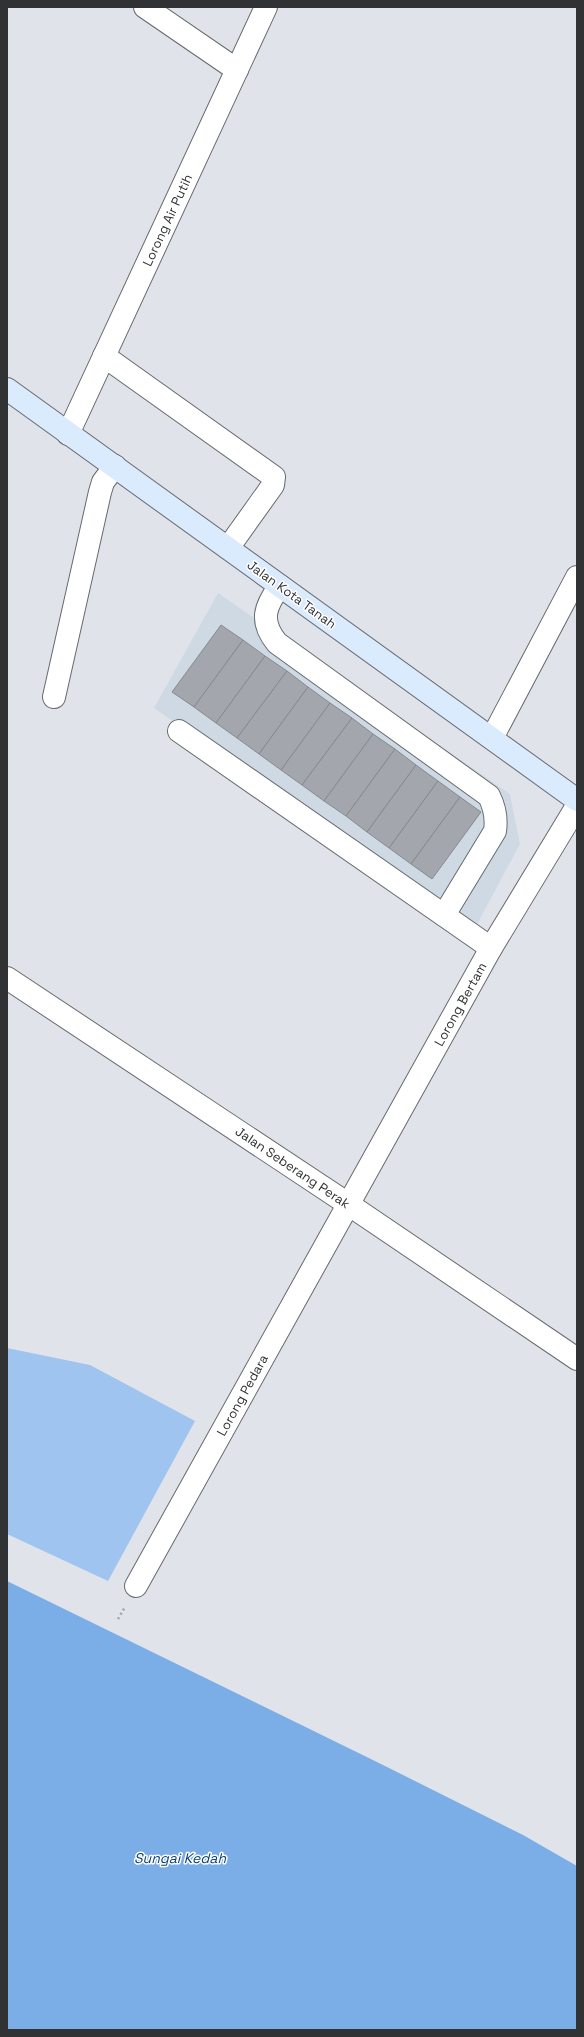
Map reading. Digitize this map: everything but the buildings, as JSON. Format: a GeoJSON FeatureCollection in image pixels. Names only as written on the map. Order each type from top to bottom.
{"type":"FeatureCollection","features":[{"type":"Feature","properties":{"kind":"street"},"geometry":{"type":"LineString","coordinates":[[145,7],[237,70]]}},
{"type":"Feature","properties":{"kind":"street","name":"Lorong Air Putih"},"geometry":{"type":"LineString","coordinates":[[68,434],[266,7]]}},
{"type":"Feature","properties":{"kind":"street"},"geometry":{"type":"LineString","coordinates":[[104,356],[272,474],[274,477],[272,485],[228,548]]}},
{"type":"Feature","properties":{"kind":"street","name":"Jalan Kota Tanah"},"geometry":{"type":"LineString","coordinates":[[7,389],[577,800]]}},
{"type":"Feature","properties":{"kind":"street"},"geometry":{"type":"LineString","coordinates":[[54,697],[100,492],[103,482],[115,466]]}},
{"type":"Feature","properties":{"kind":"street"},"geometry":{"type":"LineString","coordinates":[[492,738],[577,577]]}},
{"type":"Feature","properties":{"kind":"street"},"geometry":{"type":"LineString","coordinates":[[280,586],[268,601],[265,618],[271,635],[277,643],[489,796],[493,804],[496,821],[495,831],[444,915]]}},
{"type":"Feature","properties":{"kind":"street"},"geometry":{"type":"LineString","coordinates":[[179,731],[491,948]]}},
{"type":"Feature","properties":{"kind":"street","name":"Lorong Bertam"},"geometry":{"type":"LineString","coordinates":[[348,1204],[491,948],[577,806]]}},
{"type":"Feature","properties":{"kind":"street","name":"Jalan Seberang Perak"},"geometry":{"type":"LineString","coordinates":[[7,978],[348,1204],[577,1359]]}},
{"type":"Feature","properties":{"kind":"street","name":"Lorong Pedara"},"geometry":{"type":"LineString","coordinates":[[136,1586],[348,1204]]}},
{"type":"Feature","properties":{"kind":"shaded area"},"geometry":{"type":"Polygon","coordinates":[[[218,593],[510,794],[520,844],[474,930],[154,708],[218,593]]]}},
{"type":"Feature","properties":{"kind":"shaded area"},"geometry":{"type":"Polygon","coordinates":[[[7,1348],[90,1365],[195,1421],[108,1581],[7,1534],[7,1348]]]}},
{"type":"Feature","properties":{"kind":"water","name":"Sungai Kedah"},"geometry":{"type":"Polygon","coordinates":[[[7,1581],[523,1835],[577,1866],[577,2030],[7,2030],[7,1581]]]}}]}
